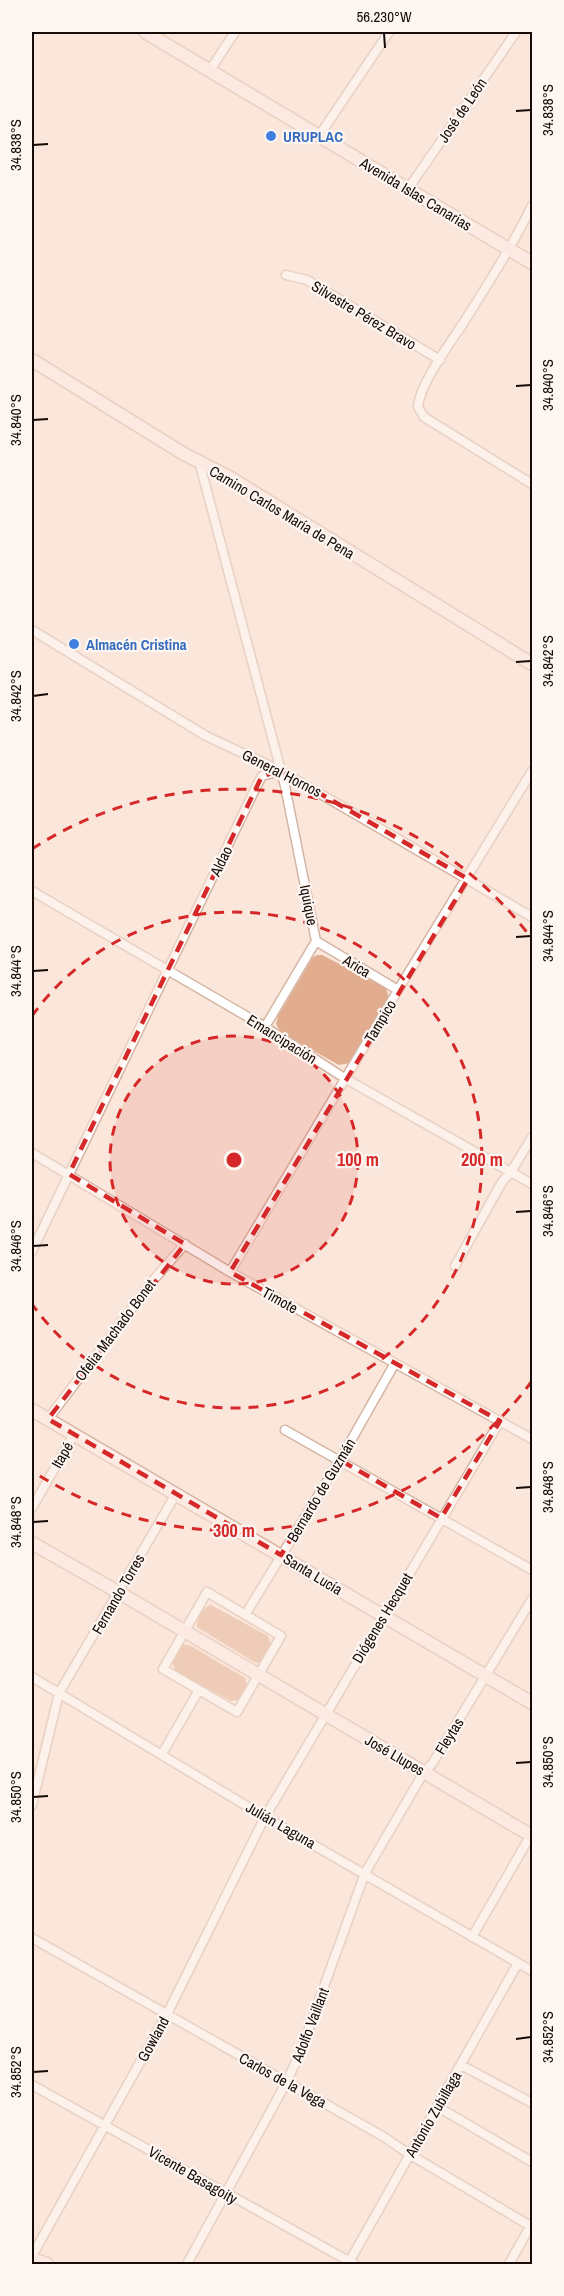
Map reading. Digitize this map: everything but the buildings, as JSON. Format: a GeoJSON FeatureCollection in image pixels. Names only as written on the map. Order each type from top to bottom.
{"type":"FeatureCollection","features":[{"type":"Feature","properties":{"kind":"street","name":"Avenida Islas Canarias"},"geometry":{"type":"LineString","coordinates":[[145,32],[532,263]]}},
{"type":"Feature","properties":{"kind":"street"},"geometry":{"type":"LineString","coordinates":[[210,70],[235,32]]}},
{"type":"Feature","properties":{"kind":"street"},"geometry":{"type":"LineString","coordinates":[[319,136],[389,32]]}},
{"type":"Feature","properties":{"kind":"street","name":"José de León"},"geometry":{"type":"LineString","coordinates":[[408,189],[516,32]]}},
{"type":"Feature","properties":{"kind":"street"},"geometry":{"type":"LineString","coordinates":[[532,206],[510,249],[440,360],[419,401],[421,414],[484,456],[532,484]]}},
{"type":"Feature","properties":{"kind":"street","name":"Silvestre Pérez Bravo"},"geometry":{"type":"LineString","coordinates":[[286,275],[307,280],[440,360]]}},
{"type":"Feature","properties":{"kind":"street","name":"Camino Carlos María de Pena"},"geometry":{"type":"LineString","coordinates":[[32,360],[229,477],[532,664]]}},
{"type":"Feature","properties":{"kind":"street"},"geometry":{"type":"LineString","coordinates":[[199,461],[281,771]]}},
{"type":"Feature","properties":{"kind":"street","name":"General Hornos"},"geometry":{"type":"LineString","coordinates":[[32,630],[206,736],[281,771],[532,917]]}},
{"type":"Feature","properties":{"kind":"street","name":"Iquique"},"geometry":{"type":"LineString","coordinates":[[265,1028],[316,941],[281,771]]}},
{"type":"Feature","properties":{"kind":"street","name":"Aldao"},"geometry":{"type":"LineString","coordinates":[[32,1251],[257,785],[262,776],[281,771]]}},
{"type":"Feature","properties":{"kind":"street","name":"Tampico"},"geometry":{"type":"LineString","coordinates":[[230,1272],[532,771]]}},
{"type":"Feature","properties":{"kind":"street","name":"Emancipación"},"geometry":{"type":"LineString","coordinates":[[32,891],[265,1028],[346,1079],[532,1185]]}},
{"type":"Feature","properties":{"kind":"street","name":"Arica"},"geometry":{"type":"LineString","coordinates":[[316,941],[398,990]]}},
{"type":"Feature","properties":{"kind":"street"},"geometry":{"type":"LineString","coordinates":[[455,1266],[501,1182],[511,1172],[532,1137]]}},
{"type":"Feature","properties":{"kind":"street","name":"Timote"},"geometry":{"type":"LineString","coordinates":[[32,1153],[230,1272],[532,1439]]}},
{"type":"Feature","properties":{"kind":"street","name":"Ofelia Machado Bonet"},"geometry":{"type":"LineString","coordinates":[[48,1419],[155,1278],[184,1244]]}},
{"type":"Feature","properties":{"kind":"street","name":"Bernardo de Guzmán"},"geometry":{"type":"LineString","coordinates":[[245,1615],[340,1460],[395,1363]]}},
{"type":"Feature","properties":{"kind":"street","name":"Santa Lucía"},"geometry":{"type":"LineString","coordinates":[[32,1410],[532,1703]]}},
{"type":"Feature","properties":{"kind":"street","name":"Diógenes Hecquet"},"geometry":{"type":"LineString","coordinates":[[265,1816],[500,1421]]}},
{"type":"Feature","properties":{"kind":"street"},"geometry":{"type":"LineString","coordinates":[[285,1430],[532,1570]]}},
{"type":"Feature","properties":{"kind":"street","name":"Itapé"},"geometry":{"type":"LineString","coordinates":[[32,1508],[74,1434]]}},
{"type":"Feature","properties":{"kind":"street","name":"Fernando Torres"},"geometry":{"type":"LineString","coordinates":[[32,1805],[59,1693],[176,1494]]}},
{"type":"Feature","properties":{"kind":"street","name":"José Llupes"},"geometry":{"type":"LineString","coordinates":[[32,1543],[532,1835]]}},
{"type":"Feature","properties":{"kind":"street"},"geometry":{"type":"LineString","coordinates":[[207,1592],[281,1636],[237,1712],[163,1669],[185,1631],[207,1592]]}},
{"type":"Feature","properties":{"kind":"street","name":"Fleytas"},"geometry":{"type":"LineString","coordinates":[[365,1873],[424,1772],[432,1764],[487,1677],[532,1599]]}},
{"type":"Feature","properties":{"kind":"street","name":"Julián Laguna"},"geometry":{"type":"LineString","coordinates":[[32,1677],[532,1971]]}},
{"type":"Feature","properties":{"kind":"street"},"geometry":{"type":"LineString","coordinates":[[162,1754],[199,1690]]}},
{"type":"Feature","properties":{"kind":"street","name":"Gowland"},"geometry":{"type":"LineString","coordinates":[[32,2258],[167,2014],[265,1816]]}},
{"type":"Feature","properties":{"kind":"street"},"geometry":{"type":"LineString","coordinates":[[472,1936],[532,1835]]}},
{"type":"Feature","properties":{"kind":"street","name":"Adolfo Vaillant"},"geometry":{"type":"LineString","coordinates":[[187,2265],[300,2053],[365,1873]]}},
{"type":"Feature","properties":{"kind":"street","name":"Carlos de la Vega"},"geometry":{"type":"LineString","coordinates":[[32,1938],[384,2137],[409,2154],[532,2225]]}},
{"type":"Feature","properties":{"kind":"street","name":"Antonio Zubillaga"},"geometry":{"type":"LineString","coordinates":[[350,2264],[409,2154],[438,2107],[518,1963]]}},
{"type":"Feature","properties":{"kind":"street"},"geometry":{"type":"LineString","coordinates":[[461,2065],[532,2103]]}},
{"type":"Feature","properties":{"kind":"street","name":"Vicente Basagoity"},"geometry":{"type":"LineString","coordinates":[[32,2085],[350,2264]]}},
{"type":"Feature","properties":{"kind":"street"},"geometry":{"type":"LineString","coordinates":[[438,2107],[532,2162]]}},
{"type":"Feature","properties":{"kind":"street"},"geometry":{"type":"LineString","coordinates":[[509,2265],[532,2225]]}},
{"type":"Feature","properties":{"kind":"street"},"geometry":{"type":"LineString","coordinates":[[32,2258],[46,2265]]}},
{"type":"Feature","properties":{"kind":"highlighted area"},"geometry":{"type":"Polygon","coordinates":[[[281,771],[468,879],[230,1272],[500,1421],[441,1518],[340,1460],[281,1555],[48,1419],[185,1244],[69,1174],[262,776],[281,771]]]}},
{"type":"Feature","properties":{"kind":"shaded area"},"geometry":{"type":"Polygon","coordinates":[[[322,955],[386,988],[389,998],[350,1063],[339,1065],[281,1033],[276,1024],[278,1016],[313,957],[322,955]]]}},
{"type":"Feature","properties":{"kind":"shaded area"},"geometry":{"type":"Polygon","coordinates":[[[211,1605],[268,1636],[271,1646],[259,1663],[197,1627],[201,1614],[211,1605]]]}},
{"type":"Feature","properties":{"kind":"shaded area"},"geometry":{"type":"Polygon","coordinates":[[[183,1644],[191,1646],[245,1678],[247,1685],[238,1700],[231,1701],[175,1671],[172,1659],[183,1644]]]}},
{"type":"Feature","properties":{"kind":"place","name":"URUPLAC"},"geometry":{"type":"Point","coordinates":[271,136]}},
{"type":"Feature","properties":{"kind":"place","name":"Almacén Cristina"},"geometry":{"type":"Point","coordinates":[74,644]}}]}
